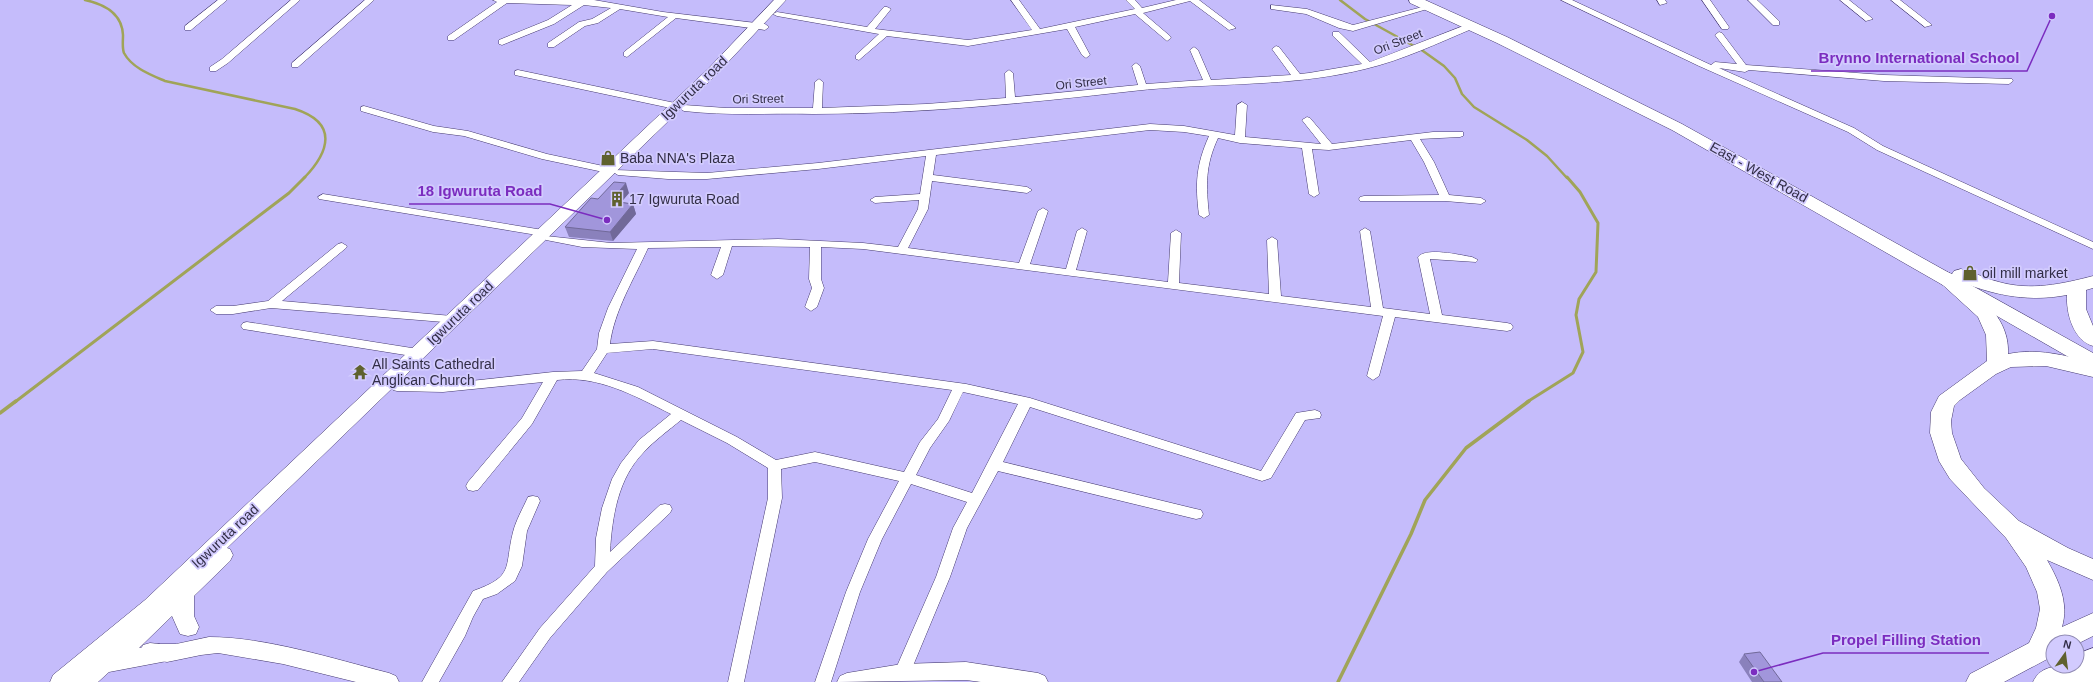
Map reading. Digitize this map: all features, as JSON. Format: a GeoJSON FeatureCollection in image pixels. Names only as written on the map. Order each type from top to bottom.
{"type":"FeatureCollection","features":[{"type":"Feature","properties":{"kind":"highway"},"geometry":{"type":"LineString","coordinates":[[1952,276],[2017,292],[2048,293],[2085,284]]}},
{"type":"Feature","properties":{"kind":"highway"},"geometry":{"type":"LineString","coordinates":[[1952,276],[1991,322],[1999,342],[2000,350],[1997,364]]}},
{"type":"Feature","properties":{"kind":"highway"},"geometry":{"type":"LineString","coordinates":[[2085,284],[2075,310],[2079,320],[2093,338]]}},
{"type":"Feature","properties":{"kind":"highway"},"geometry":{"type":"LineString","coordinates":[[2047,634],[2052,619],[2052,603],[2039,570],[2028,551],[2008,525],[1957,474],[1946,456],[1940,427],[1941,413],[1946,402],[1958,390],[1997,364],[2022,359],[2037,360],[2093,370]]}},
{"type":"Feature","properties":{"kind":"highway"},"geometry":{"type":"LineString","coordinates":[[2008,525],[2059,555],[2093,570]]}},
{"type":"Feature","properties":{"kind":"highway"},"geometry":{"type":"LineString","coordinates":[[2072,634],[2093,624]]}},
{"type":"Feature","properties":{"kind":"highway"},"geometry":{"type":"LineString","coordinates":[[1979,682],[2045,647]]}},
{"type":"Feature","properties":{"kind":"highway"},"geometry":{"type":"LineString","coordinates":[[2046,682],[2093,659]]}},
{"type":"Feature","properties":{"kind":"highway"},"geometry":{"type":"LineString","coordinates":[[2052,682],[2093,680]]}},
{"type":"Feature","properties":{"kind":"main road","name":"Igwuruta road"},"geometry":{"type":"LineString","coordinates":[[158,609],[184,592],[397,387],[546,236],[761,27],[778,7],[790,0]]}},
{"type":"Feature","properties":{"kind":"main road","name":"East - West Road"},"geometry":{"type":"LineString","coordinates":[[1415,0],[1434,3],[1642,96],[1827,205],[1952,276],[2093,362]]}},
{"type":"Feature","properties":{"kind":"main road","name":"East - West Road"},"geometry":{"type":"LineString","coordinates":[[1434,3],[1471,26],[1644,109],[1827,205]]}},
{"type":"Feature","properties":{"kind":"main road","name":"Igwuruta road"},"geometry":{"type":"LineString","coordinates":[[61,682],[125,638],[158,609],[452,320],[546,236]]}},
{"type":"Feature","properties":{"kind":"main road","name":"East - West Road"},"geometry":{"type":"LineString","coordinates":[[1952,276],[2093,348]]}},
{"type":"Feature","properties":{"kind":"main road"},"geometry":{"type":"LineString","coordinates":[[184,592],[183,616],[188,627]]}},
{"type":"Feature","properties":{"kind":"main road","name":"Igwuruta road"},"geometry":{"type":"LineString","coordinates":[[81,682],[106,663],[125,638]]}},
{"type":"Feature","properties":{"kind":"main road"},"geometry":{"type":"LineString","coordinates":[[106,663],[159,654]]}},
{"type":"Feature","properties":{"kind":"street"},"geometry":{"type":"LineString","coordinates":[[188,28],[223,0]]}},
{"type":"Feature","properties":{"kind":"street"},"geometry":{"type":"LineString","coordinates":[[213,69],[225,61],[296,0]]}},
{"type":"Feature","properties":{"kind":"street"},"geometry":{"type":"LineString","coordinates":[[295,65],[370,0]]}},
{"type":"Feature","properties":{"kind":"street"},"geometry":{"type":"LineString","coordinates":[[497,0],[540,3],[583,2],[619,6],[674,16],[761,27]]}},
{"type":"Feature","properties":{"kind":"street"},"geometry":{"type":"LineString","coordinates":[[451,38],[506,0]]}},
{"type":"Feature","properties":{"kind":"street"},"geometry":{"type":"LineString","coordinates":[[1015,0],[1038,32]]}},
{"type":"Feature","properties":{"kind":"street"},"geometry":{"type":"LineString","coordinates":[[1130,0],[1139,12],[1167,38]]}},
{"type":"Feature","properties":{"kind":"street"},"geometry":{"type":"LineString","coordinates":[[778,7],[869,30],[968,43],[1070,26],[1139,12],[1187,0]]}},
{"type":"Feature","properties":{"kind":"street"},"geometry":{"type":"LineString","coordinates":[[1194,0],[1232,28]]}},
{"type":"Feature","properties":{"kind":"street"},"geometry":{"type":"LineString","coordinates":[[1565,0],[1702,64],[1798,105],[1855,133],[1880,148],[2093,246]]}},
{"type":"Feature","properties":{"kind":"street"},"geometry":{"type":"LineString","coordinates":[[1706,0],[1725,27]]}},
{"type":"Feature","properties":{"kind":"street"},"geometry":{"type":"LineString","coordinates":[[1752,0],[1776,23]]}},
{"type":"Feature","properties":{"kind":"street"},"geometry":{"type":"LineString","coordinates":[[1844,0],[1868,19]]}},
{"type":"Feature","properties":{"kind":"street"},"geometry":{"type":"LineString","coordinates":[[1895,0],[1928,26]]}},
{"type":"Feature","properties":{"kind":"street"},"geometry":{"type":"LineString","coordinates":[[502,42],[551,22],[583,2]]}},
{"type":"Feature","properties":{"kind":"street"},"geometry":{"type":"LineString","coordinates":[[1274,7],[1322,17],[1348,28],[1379,22],[1434,3]]}},
{"type":"Feature","properties":{"kind":"street"},"geometry":{"type":"LineString","coordinates":[[551,45],[582,24],[595,22],[619,6]]}},
{"type":"Feature","properties":{"kind":"street"},"geometry":{"type":"LineString","coordinates":[[869,30],[887,9]]}},
{"type":"Feature","properties":{"kind":"street"},"geometry":{"type":"LineString","coordinates":[[627,54],[674,16]]}},
{"type":"Feature","properties":{"kind":"street"},"geometry":{"type":"LineString","coordinates":[[1070,26],[1086,55]]}},
{"type":"Feature","properties":{"kind":"street","name":"Ori Street"},"geometry":{"type":"LineString","coordinates":[[518,73],[680,107],[712,111],[897,110],[1060,97],[1143,87],[1298,77],[1386,61],[1471,26]]}},
{"type":"Feature","properties":{"kind":"street"},"geometry":{"type":"LineString","coordinates":[[859,57],[885,33]]}},
{"type":"Feature","properties":{"kind":"street"},"geometry":{"type":"LineString","coordinates":[[1336,34],[1368,65]]}},
{"type":"Feature","properties":{"kind":"street"},"geometry":{"type":"LineString","coordinates":[[1719,35],[1745,68]]}},
{"type":"Feature","properties":{"kind":"street"},"geometry":{"type":"LineString","coordinates":[[1276,49],[1298,77]]}},
{"type":"Feature","properties":{"kind":"street"},"geometry":{"type":"LineString","coordinates":[[1194,50],[1208,82]]}},
{"type":"Feature","properties":{"kind":"street"},"geometry":{"type":"LineString","coordinates":[[1702,64],[1884,78],[2009,80]]}},
{"type":"Feature","properties":{"kind":"street"},"geometry":{"type":"LineString","coordinates":[[1136,66],[1143,87]]}},
{"type":"Feature","properties":{"kind":"street"},"geometry":{"type":"LineString","coordinates":[[1008,73],[1011,100]]}},
{"type":"Feature","properties":{"kind":"street"},"geometry":{"type":"LineString","coordinates":[[817,111],[819,82]]}},
{"type":"Feature","properties":{"kind":"street"},"geometry":{"type":"LineString","coordinates":[[1240,140],[1242,105]]}},
{"type":"Feature","properties":{"kind":"street"},"geometry":{"type":"LineString","coordinates":[[364,109],[433,129],[465,133],[545,157],[613,171],[668,176],[707,176],[818,166],[1150,127],[1184,129],[1240,140],[1329,147],[1433,135],[1460,134]]}},
{"type":"Feature","properties":{"kind":"street"},"geometry":{"type":"LineString","coordinates":[[1307,120],[1329,147]]}},
{"type":"Feature","properties":{"kind":"street"},"geometry":{"type":"LineString","coordinates":[[1204,215],[1200,177],[1204,157],[1214,136]]}},
{"type":"Feature","properties":{"kind":"street"},"geometry":{"type":"LineString","coordinates":[[1414,138],[1429,162],[1445,198]]}},
{"type":"Feature","properties":{"kind":"street"},"geometry":{"type":"LineString","coordinates":[[1307,146],[1314,194]]}},
{"type":"Feature","properties":{"kind":"street"},"geometry":{"type":"LineString","coordinates":[[902,250],[921,216],[929,178],[932,152]]}},
{"type":"Feature","properties":{"kind":"street"},"geometry":{"type":"LineString","coordinates":[[929,178],[1027,190]]}},
{"type":"Feature","properties":{"kind":"street"},"geometry":{"type":"LineString","coordinates":[[323,197],[546,236],[582,244],[644,246],[778,242],[816,243],[902,250],[1070,273],[1507,327]]}},
{"type":"Feature","properties":{"kind":"street"},"geometry":{"type":"LineString","coordinates":[[874,200],[925,197]]}},
{"type":"Feature","properties":{"kind":"street"},"geometry":{"type":"LineString","coordinates":[[1364,199],[1445,198],[1481,201]]}},
{"type":"Feature","properties":{"kind":"street"},"geometry":{"type":"LineString","coordinates":[[1023,267],[1043,211]]}},
{"type":"Feature","properties":{"kind":"street"},"geometry":{"type":"LineString","coordinates":[[1070,273],[1082,230]]}},
{"type":"Feature","properties":{"kind":"street"},"geometry":{"type":"LineString","coordinates":[[1365,231],[1384,312],[1373,376]]}},
{"type":"Feature","properties":{"kind":"street"},"geometry":{"type":"LineString","coordinates":[[1173,286],[1176,233]]}},
{"type":"Feature","properties":{"kind":"street"},"geometry":{"type":"LineString","coordinates":[[1272,240],[1275,299]]}},
{"type":"Feature","properties":{"kind":"street"},"geometry":{"type":"LineString","coordinates":[[811,307],[818,288],[815,279],[816,243]]}},
{"type":"Feature","properties":{"kind":"street"},"geometry":{"type":"LineString","coordinates":[[717,276],[727,244]]}},
{"type":"Feature","properties":{"kind":"street"},"geometry":{"type":"LineString","coordinates":[[271,304],[342,246]]}},
{"type":"Feature","properties":{"kind":"street"},"geometry":{"type":"LineString","coordinates":[[586,375],[602,349],[605,333],[614,308],[644,246]]}},
{"type":"Feature","properties":{"kind":"street"},"geometry":{"type":"LineString","coordinates":[[1437,318],[1423,260],[1424,257],[1428,255],[1472,260]]}},
{"type":"Feature","properties":{"kind":"street"},"geometry":{"type":"LineString","coordinates":[[216,310],[271,304],[452,320]]}},
{"type":"Feature","properties":{"kind":"street"},"geometry":{"type":"LineString","coordinates":[[247,326],[418,353]]}},
{"type":"Feature","properties":{"kind":"street"},"geometry":{"type":"LineString","coordinates":[[602,349],[653,345],[817,366],[959,388],[1026,401],[1262,476],[1266,474],[1301,416],[1315,415]]}},
{"type":"Feature","properties":{"kind":"street"},"geometry":{"type":"LineString","coordinates":[[397,387],[443,388],[553,376],[586,375],[619,384],[680,414],[774,465],[815,458],[908,478],[974,499]]}},
{"type":"Feature","properties":{"kind":"street"},"geometry":{"type":"LineString","coordinates":[[473,486],[527,421],[553,376]]}},
{"type":"Feature","properties":{"kind":"street"},"geometry":{"type":"LineString","coordinates":[[823,682],[852,592],[876,539],[925,445],[943,421],[959,388]]}},
{"type":"Feature","properties":{"kind":"street"},"geometry":{"type":"LineString","coordinates":[[902,673],[943,577],[960,528],[974,499],[995,465],[1026,401]]}},
{"type":"Feature","properties":{"kind":"street"},"geometry":{"type":"LineString","coordinates":[[602,568],[602,537],[607,512],[623,472],[635,452],[680,414]]}},
{"type":"Feature","properties":{"kind":"street"},"geometry":{"type":"LineString","coordinates":[[736,682],[775,498],[776,479],[774,465]]}},
{"type":"Feature","properties":{"kind":"street"},"geometry":{"type":"LineString","coordinates":[[995,465],[1196,514]]}},
{"type":"Feature","properties":{"kind":"street"},"geometry":{"type":"LineString","coordinates":[[430,682],[460,631],[466,615],[478,595],[492,590],[510,577],[515,566],[520,531],[533,501]]}},
{"type":"Feature","properties":{"kind":"street"},"geometry":{"type":"LineString","coordinates":[[510,682],[545,633],[602,568],[664,509]]}},
{"type":"Feature","properties":{"kind":"street"},"geometry":{"type":"LineString","coordinates":[[158,609],[188,627],[208,644]]}},
{"type":"Feature","properties":{"kind":"street"},"geometry":{"type":"LineString","coordinates":[[125,638],[159,654],[170,654],[208,644],[251,649],[288,656],[389,682]]}},
{"type":"Feature","properties":{"kind":"street"},"geometry":{"type":"LineString","coordinates":[[847,682],[902,673],[966,671],[1038,682]]}},
{"type":"Feature","properties":{"kind":"building"},"geometry":{"type":"Polygon","coordinates":[[[614,182],[626,183],[611,201],[633,204],[610,232],[565,227],[591,198],[598,199],[614,182]]]}},
{"type":"Feature","properties":{"kind":"building"},"geometry":{"type":"Polygon","coordinates":[[[1760,652],[1782,682],[1764,682],[1744,654],[1760,652]]]}},
{"type":"Feature","properties":{"kind":"waterway"},"geometry":{"type":"LineString","coordinates":[[85,0],[99,4],[116,15],[122,27],[124,53],[132,63],[148,73],[165,81],[295,109],[309,115],[318,122],[324,130],[324,148],[320,158],[304,178]]}},
{"type":"Feature","properties":{"kind":"waterway"},"geometry":{"type":"LineString","coordinates":[[1340,0],[1365,19],[1423,51],[1444,66],[1455,78],[1462,94],[1474,107],[1527,140],[1547,156],[1567,178]]}},
{"type":"Feature","properties":{"kind":"waterway"},"geometry":{"type":"LineString","coordinates":[[1527,402],[1573,373],[1583,352],[1576,315],[1579,299],[1596,272],[1598,223],[1580,192],[1567,177]]}},
{"type":"Feature","properties":{"kind":"waterway"},"geometry":{"type":"LineString","coordinates":[[15,402],[289,193],[304,178]]}},
{"type":"Feature","properties":{"kind":"waterway"},"geometry":{"type":"LineString","coordinates":[[0,413],[16,401]]}},
{"type":"Feature","properties":{"kind":"waterway"},"geometry":{"type":"LineString","coordinates":[[1338,682],[1411,534],[1425,500],[1466,448],[1529,401]]}},
{"type":"Feature","properties":{"kind":"place","name":"Brynno International School"},"geometry":{"type":"Point","coordinates":[2052,16]}},
{"type":"Feature","properties":{"kind":"place","name":"Baba NNA's Plaza"},"geometry":{"type":"Point","coordinates":[608,158]}},
{"type":"Feature","properties":{"kind":"place","name":"17 Igwuruta Road"},"geometry":{"type":"Point","coordinates":[617,199]}},
{"type":"Feature","properties":{"kind":"place","name":"18 Igwuruta Road"},"geometry":{"type":"Point","coordinates":[607,220]}},
{"type":"Feature","properties":{"kind":"place","name":"oil mill market"},"geometry":{"type":"Point","coordinates":[1970,273]}},
{"type":"Feature","properties":{"kind":"place","name":"All Saints Cathedral Anglican Church"},"geometry":{"type":"Point","coordinates":[360,372]}},
{"type":"Feature","properties":{"kind":"place","name":"Propel Filling Station"},"geometry":{"type":"Point","coordinates":[1754,672]}}]}
